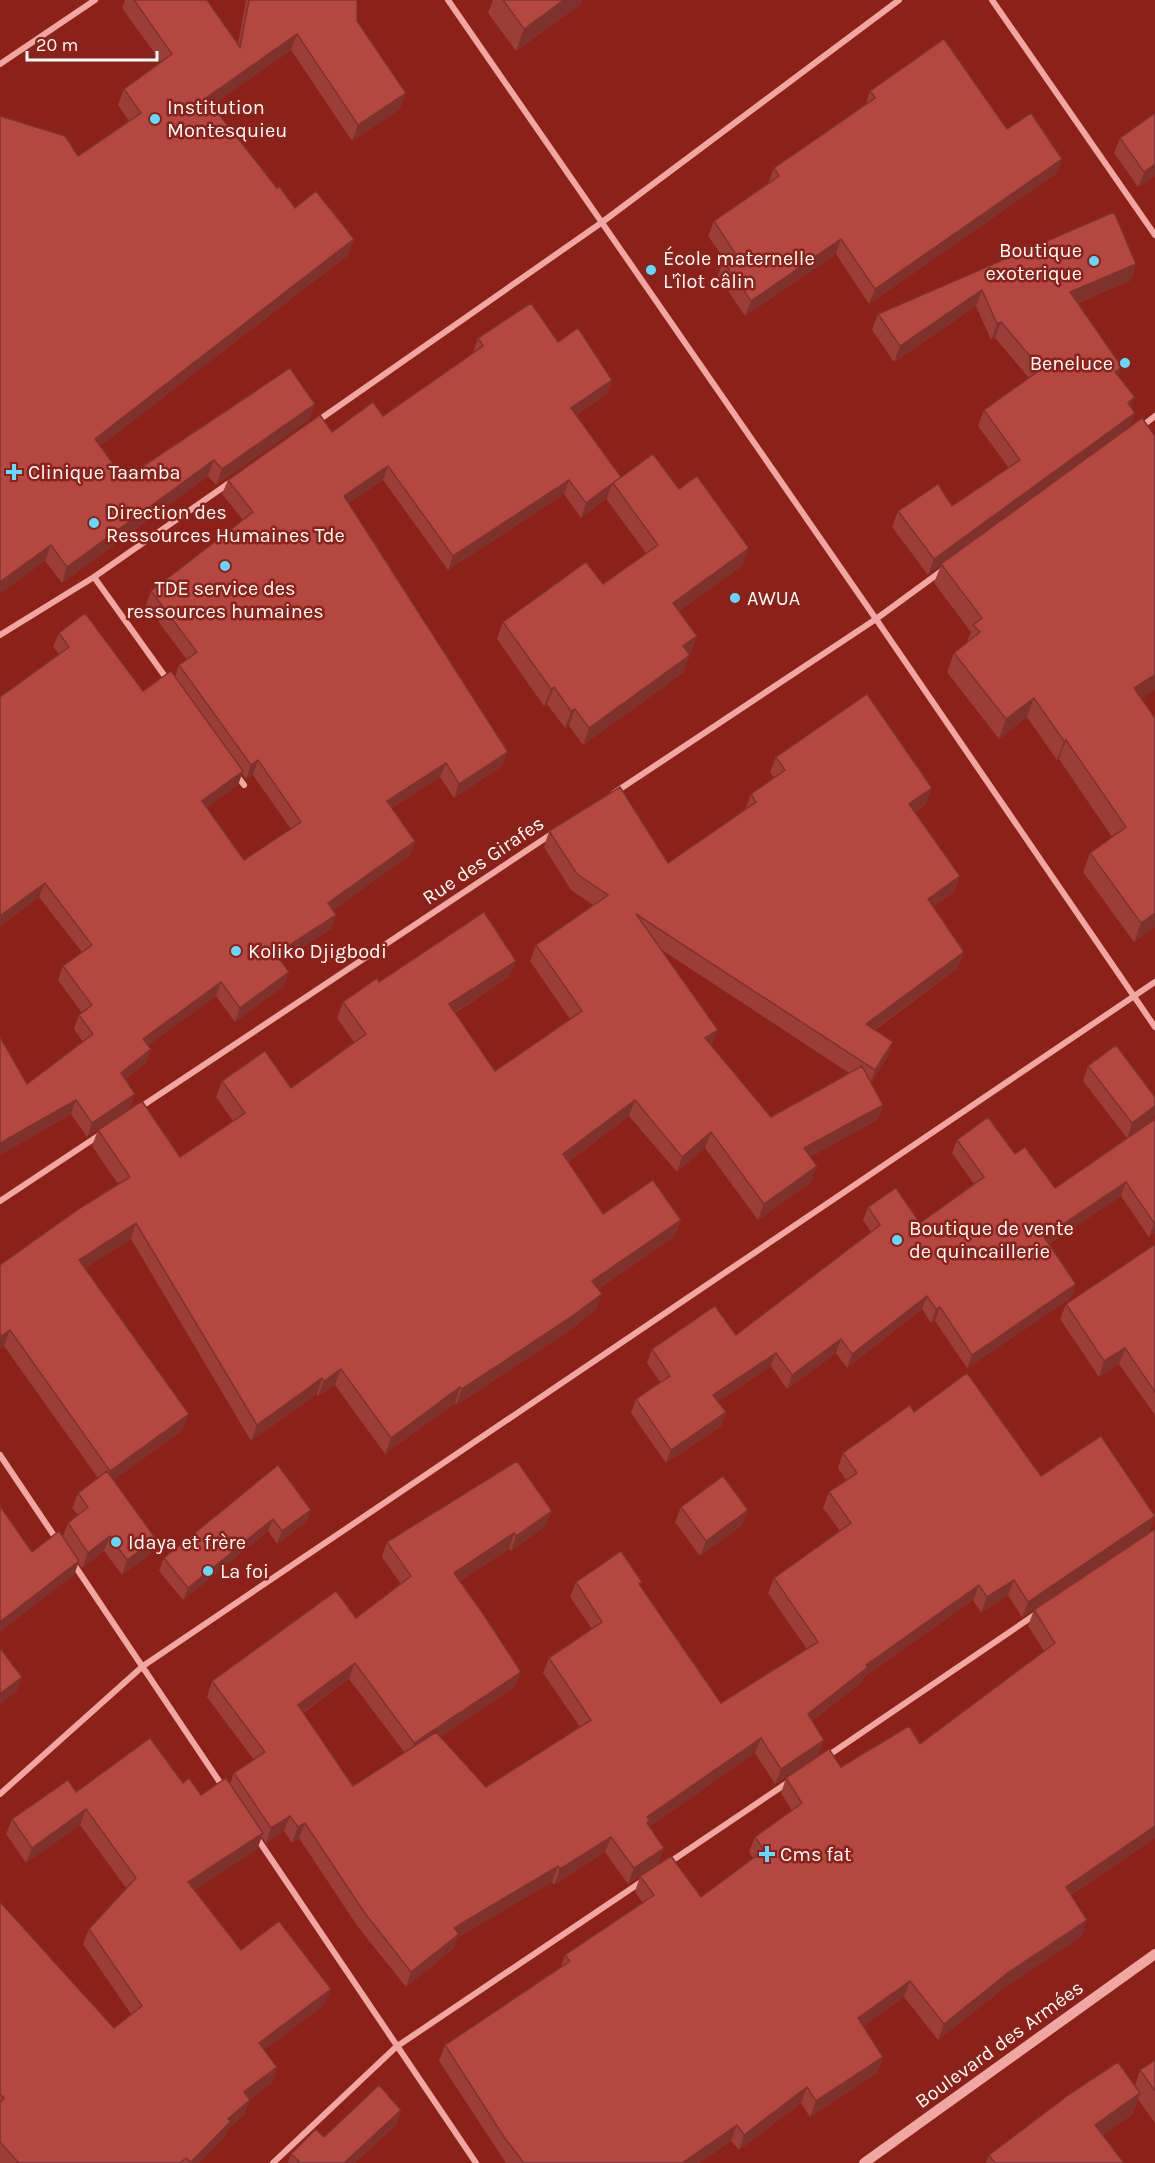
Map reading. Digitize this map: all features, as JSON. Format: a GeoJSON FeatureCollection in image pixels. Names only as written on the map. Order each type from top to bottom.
{"type":"FeatureCollection","features":[{"type":"Feature","properties":{"kind":"street"},"geometry":{"type":"LineString","coordinates":[[0,64],[95,0]]}},
{"type":"Feature","properties":{"kind":"street"},"geometry":{"type":"LineString","coordinates":[[448,0],[1155,1027]]}},
{"type":"Feature","properties":{"kind":"street"},"geometry":{"type":"LineString","coordinates":[[308,428],[601,223],[899,0]]}},
{"type":"Feature","properties":{"kind":"street"},"geometry":{"type":"LineString","coordinates":[[992,0],[1155,236]]}},
{"type":"Feature","properties":{"kind":"street"},"geometry":{"type":"LineString","coordinates":[[1136,430],[1155,416]]}},
{"type":"Feature","properties":{"kind":"street"},"geometry":{"type":"LineString","coordinates":[[0,635],[94,578],[240,475]]}},
{"type":"Feature","properties":{"kind":"street"},"geometry":{"type":"LineString","coordinates":[[607,797],[876,619],[953,563]]}},
{"type":"Feature","properties":{"kind":"street"},"geometry":{"type":"LineString","coordinates":[[94,578],[176,690]]}},
{"type":"Feature","properties":{"kind":"street"},"geometry":{"type":"LineString","coordinates":[[230,766],[244,785]]}},
{"type":"Feature","properties":{"kind":"street","name":"Rue des Girafes"},"geometry":{"type":"LineString","coordinates":[[129,1115],[558,830]]}},
{"type":"Feature","properties":{"kind":"street"},"geometry":{"type":"LineString","coordinates":[[0,1794],[143,1666],[1155,982]]}},
{"type":"Feature","properties":{"kind":"street"},"geometry":{"type":"LineString","coordinates":[[0,1201],[110,1128]]}},
{"type":"Feature","properties":{"kind":"street"},"geometry":{"type":"LineString","coordinates":[[0,1455],[58,1542]]}},
{"type":"Feature","properties":{"kind":"street"},"geometry":{"type":"LineString","coordinates":[[71,1561],[227,1793]]}},
{"type":"Feature","properties":{"kind":"street"},"geometry":{"type":"LineString","coordinates":[[820,1761],[1047,1607]]}},
{"type":"Feature","properties":{"kind":"street"},"geometry":{"type":"LineString","coordinates":[[662,1867],[800,1774]]}},
{"type":"Feature","properties":{"kind":"street"},"geometry":{"type":"LineString","coordinates":[[253,1832],[476,2163]]}},
{"type":"Feature","properties":{"kind":"street"},"geometry":{"type":"LineString","coordinates":[[273,2163],[396,2047],[652,1874]]}},
{"type":"Feature","properties":{"kind":"street","name":"Boulevard des Armées"},"geometry":{"type":"LineString","coordinates":[[864,2163],[1155,1954]]}},
{"type":"Feature","properties":{"kind":"building"},"geometry":{"type":"Polygon","coordinates":[[[134,0],[207,0],[240,47],[249,0],[357,0],[357,21],[406,93],[358,125],[297,34],[206,98],[295,208],[316,191],[354,239],[95,439],[124,479],[290,368],[315,404],[222,469],[214,460],[67,567],[51,545],[0,582],[0,116],[65,136],[78,156],[141,113],[124,89],[172,54],[134,0]]]}},
{"type":"Feature","properties":{"kind":"building"},"geometry":{"type":"Polygon","coordinates":[[[503,0],[564,0],[524,29],[503,0]]]}},
{"type":"Feature","properties":{"kind":"building"},"geometry":{"type":"Polygon","coordinates":[[[944,39],[1007,129],[1031,113],[1062,159],[875,289],[841,239],[751,301],[723,261],[735,253],[714,221],[779,176],[774,168],[875,98],[870,91],[944,39]]]}},
{"type":"Feature","properties":{"kind":"building"},"geometry":{"type":"Polygon","coordinates":[[[1155,113],[1155,164],[1144,172],[1120,138],[1155,113]]]}},
{"type":"Feature","properties":{"kind":"building"},"geometry":{"type":"Polygon","coordinates":[[[1114,212],[1136,264],[1070,292],[1122,367],[1115,372],[1135,397],[1128,403],[1135,413],[934,559],[898,511],[938,484],[952,506],[1020,460],[984,410],[1041,369],[1001,322],[997,324],[982,290],[900,346],[878,314],[1114,212]]]}},
{"type":"Feature","properties":{"kind":"building"},"geometry":{"type":"Polygon","coordinates":[[[531,303],[558,342],[578,328],[612,380],[571,408],[621,477],[586,503],[569,480],[453,556],[388,466],[344,496],[508,752],[459,784],[446,763],[387,801],[415,841],[328,903],[336,915],[276,954],[289,972],[240,1008],[221,982],[143,1039],[151,1049],[121,1073],[135,1094],[92,1123],[76,1100],[0,1144],[0,1037],[27,1084],[93,1034],[79,1015],[92,1005],[63,966],[92,945],[45,883],[0,916],[0,697],[69,647],[59,633],[85,613],[143,691],[171,671],[243,771],[202,801],[244,860],[301,822],[258,760],[251,765],[179,665],[197,652],[151,591],[253,512],[228,480],[320,415],[332,432],[373,402],[383,416],[483,346],[478,338],[531,303]]]}},
{"type":"Feature","properties":{"kind":"building"},"geometry":{"type":"Polygon","coordinates":[[[1142,418],[1155,436],[1155,675],[1134,688],[1155,718],[1155,913],[1141,923],[1090,853],[1126,827],[1034,698],[1006,719],[954,653],[980,632],[973,625],[982,618],[941,564],[1142,418]]]}},
{"type":"Feature","properties":{"kind":"building"},"geometry":{"type":"Polygon","coordinates":[[[653,454],[679,489],[697,476],[749,548],[673,603],[697,636],[683,646],[690,655],[589,728],[575,709],[571,711],[554,687],[551,689],[503,622],[586,562],[603,584],[658,545],[613,483],[653,454]]]}},
{"type":"Feature","properties":{"kind":"building"},"geometry":{"type":"Polygon","coordinates":[[[867,694],[932,788],[909,804],[960,876],[928,899],[964,952],[866,1024],[893,1042],[875,1070],[636,914],[718,1030],[705,1038],[771,1117],[862,1066],[883,1105],[804,1148],[817,1166],[764,1204],[711,1132],[682,1157],[635,1100],[563,1154],[603,1214],[653,1180],[681,1220],[592,1281],[602,1294],[462,1389],[460,1387],[391,1438],[341,1369],[324,1381],[322,1378],[257,1425],[136,1223],[79,1260],[189,1414],[110,1471],[10,1330],[0,1337],[0,1265],[80,1208],[130,1177],[98,1130],[142,1101],[180,1157],[245,1113],[222,1081],[265,1051],[291,1088],[366,1034],[343,1002],[377,978],[379,982],[484,912],[516,961],[449,1004],[495,1071],[582,1011],[536,945],[608,895],[577,874],[549,831],[620,787],[668,863],[756,802],[751,794],[785,770],[776,757],[867,694]]]}},
{"type":"Feature","properties":{"kind":"building"},"geometry":{"type":"Polygon","coordinates":[[[1116,1045],[1155,1097],[1155,1106],[1132,1123],[1088,1066],[1116,1045]]]}},
{"type":"Feature","properties":{"kind":"building"},"geometry":{"type":"Polygon","coordinates":[[[988,1117],[1015,1154],[1025,1147],[1055,1188],[1155,1119],[1155,1223],[1126,1182],[1044,1237],[1076,1284],[972,1355],[940,1307],[936,1309],[927,1296],[852,1354],[841,1339],[792,1375],[776,1353],[713,1395],[726,1412],[671,1450],[636,1399],[670,1376],[652,1349],[715,1306],[736,1335],[880,1225],[868,1207],[896,1188],[920,1223],[984,1177],[957,1140],[988,1117]]]}},
{"type":"Feature","properties":{"kind":"building"},"geometry":{"type":"Polygon","coordinates":[[[1154,1245],[1155,1392],[1125,1348],[1104,1361],[1066,1304],[1154,1245]]]}},
{"type":"Feature","properties":{"kind":"building"},"geometry":{"type":"Polygon","coordinates":[[[967,1373],[1041,1476],[1101,1436],[1155,1516],[1028,1602],[1014,1580],[987,1597],[979,1585],[866,1665],[868,1667],[808,1714],[824,1740],[781,1769],[761,1738],[647,1817],[650,1821],[647,1823],[664,1848],[634,1868],[611,1837],[560,1869],[558,1866],[454,1928],[459,1934],[411,1972],[364,1912],[305,1823],[298,1827],[290,1816],[271,1828],[234,1773],[265,1752],[212,1681],[336,1591],[356,1618],[411,1576],[387,1542],[517,1461],[552,1511],[516,1536],[514,1533],[454,1573],[521,1672],[414,1743],[355,1663],[298,1705],[353,1786],[436,1732],[486,1787],[591,1720],[549,1658],[602,1622],[576,1582],[621,1551],[642,1582],[639,1584],[721,1703],[818,1642],[774,1578],[851,1523],[829,1492],[857,1473],[843,1453],[910,1405],[914,1412],[967,1373]]]}},
{"type":"Feature","properties":{"kind":"building"},"geometry":{"type":"Polygon","coordinates":[[[278,1465],[311,1510],[282,1531],[273,1519],[188,1588],[164,1558],[278,1465]]]}},
{"type":"Feature","properties":{"kind":"building"},"geometry":{"type":"Polygon","coordinates":[[[107,1471],[156,1539],[127,1560],[110,1536],[88,1553],[68,1523],[88,1507],[78,1493],[107,1471]]]}},
{"type":"Feature","properties":{"kind":"building"},"geometry":{"type":"Polygon","coordinates":[[[723,1476],[748,1510],[706,1541],[681,1507],[723,1476]]]}},
{"type":"Feature","properties":{"kind":"building"},"geometry":{"type":"Polygon","coordinates":[[[0,1506],[32,1552],[59,1531],[79,1561],[0,1622],[0,1506]]]}},
{"type":"Feature","properties":{"kind":"building"},"geometry":{"type":"Polygon","coordinates":[[[1155,1529],[1155,1826],[1066,1887],[1087,1920],[1009,1972],[944,2024],[910,1981],[858,2018],[883,2057],[816,2101],[807,2087],[744,2135],[737,2125],[682,2163],[524,2163],[504,2137],[445,2045],[570,1961],[565,1955],[654,1895],[640,1876],[671,1856],[701,1897],[764,1850],[755,1837],[802,1803],[786,1778],[829,1749],[841,1767],[909,1726],[920,1744],[1055,1643],[1034,1610],[1155,1529]]]}},
{"type":"Feature","properties":{"kind":"building"},"geometry":{"type":"Polygon","coordinates":[[[0,1648],[22,1677],[0,1694],[0,1648]]]}},
{"type":"Feature","properties":{"kind":"building"},"geometry":{"type":"Polygon","coordinates":[[[150,1738],[183,1783],[189,1778],[201,1795],[226,1778],[263,1833],[188,1882],[241,1950],[279,1921],[331,1989],[259,2043],[277,2067],[244,2092],[250,2100],[228,2119],[231,2121],[191,2162],[186,2158],[180,2163],[17,2163],[0,2142],[0,2102],[4,2098],[0,2094],[0,1902],[114,2028],[142,2006],[89,1929],[136,1878],[86,1809],[32,1848],[12,1819],[68,1780],[76,1792],[150,1738]]]}},
{"type":"Feature","properties":{"kind":"building"},"geometry":{"type":"Polygon","coordinates":[[[1155,2060],[1155,2091],[1140,2070],[1155,2060]]]}},
{"type":"Feature","properties":{"kind":"building"},"geometry":{"type":"Polygon","coordinates":[[[1118,2062],[1140,2093],[1095,2125],[1124,2163],[995,2163],[989,2155],[1071,2093],[1118,2062]]]}},
{"type":"Feature","properties":{"kind":"building"},"geometry":{"type":"Polygon","coordinates":[[[379,2085],[401,2110],[344,2163],[297,2163],[299,2161],[291,2154],[316,2129],[324,2137],[379,2085]]]}},
{"type":"Feature","properties":{"kind":"place","name":"Institution Montesquieu"},"geometry":{"type":"Point","coordinates":[155,119]}},
{"type":"Feature","properties":{"kind":"place","name":"Boutique exoterique"},"geometry":{"type":"Point","coordinates":[1094,261]}},
{"type":"Feature","properties":{"kind":"place","name":"École maternelle L'îlot câlin"},"geometry":{"type":"Point","coordinates":[651,270]}},
{"type":"Feature","properties":{"kind":"place","name":"Beneluce"},"geometry":{"type":"Point","coordinates":[1125,363]}},
{"type":"Feature","properties":{"kind":"place","name":"Clinique Taamba"},"geometry":{"type":"Point","coordinates":[14,472]}},
{"type":"Feature","properties":{"kind":"place","name":"Direction des Ressources Humaines Tde"},"geometry":{"type":"Point","coordinates":[94,523]}},
{"type":"Feature","properties":{"kind":"place","name":"TDE service des ressources humaines"},"geometry":{"type":"Point","coordinates":[225,566]}},
{"type":"Feature","properties":{"kind":"place","name":"AWUA"},"geometry":{"type":"Point","coordinates":[735,598]}},
{"type":"Feature","properties":{"kind":"place","name":"Koliko Djigbodi"},"geometry":{"type":"Point","coordinates":[236,951]}},
{"type":"Feature","properties":{"kind":"place","name":"Boutique de vente de quincaillerie"},"geometry":{"type":"Point","coordinates":[897,1240]}},
{"type":"Feature","properties":{"kind":"place","name":"Idaya et frère"},"geometry":{"type":"Point","coordinates":[116,1542]}},
{"type":"Feature","properties":{"kind":"place","name":"La foi"},"geometry":{"type":"Point","coordinates":[208,1571]}},
{"type":"Feature","properties":{"kind":"place","name":"Cms fat"},"geometry":{"type":"Point","coordinates":[767,1854]}}]}
